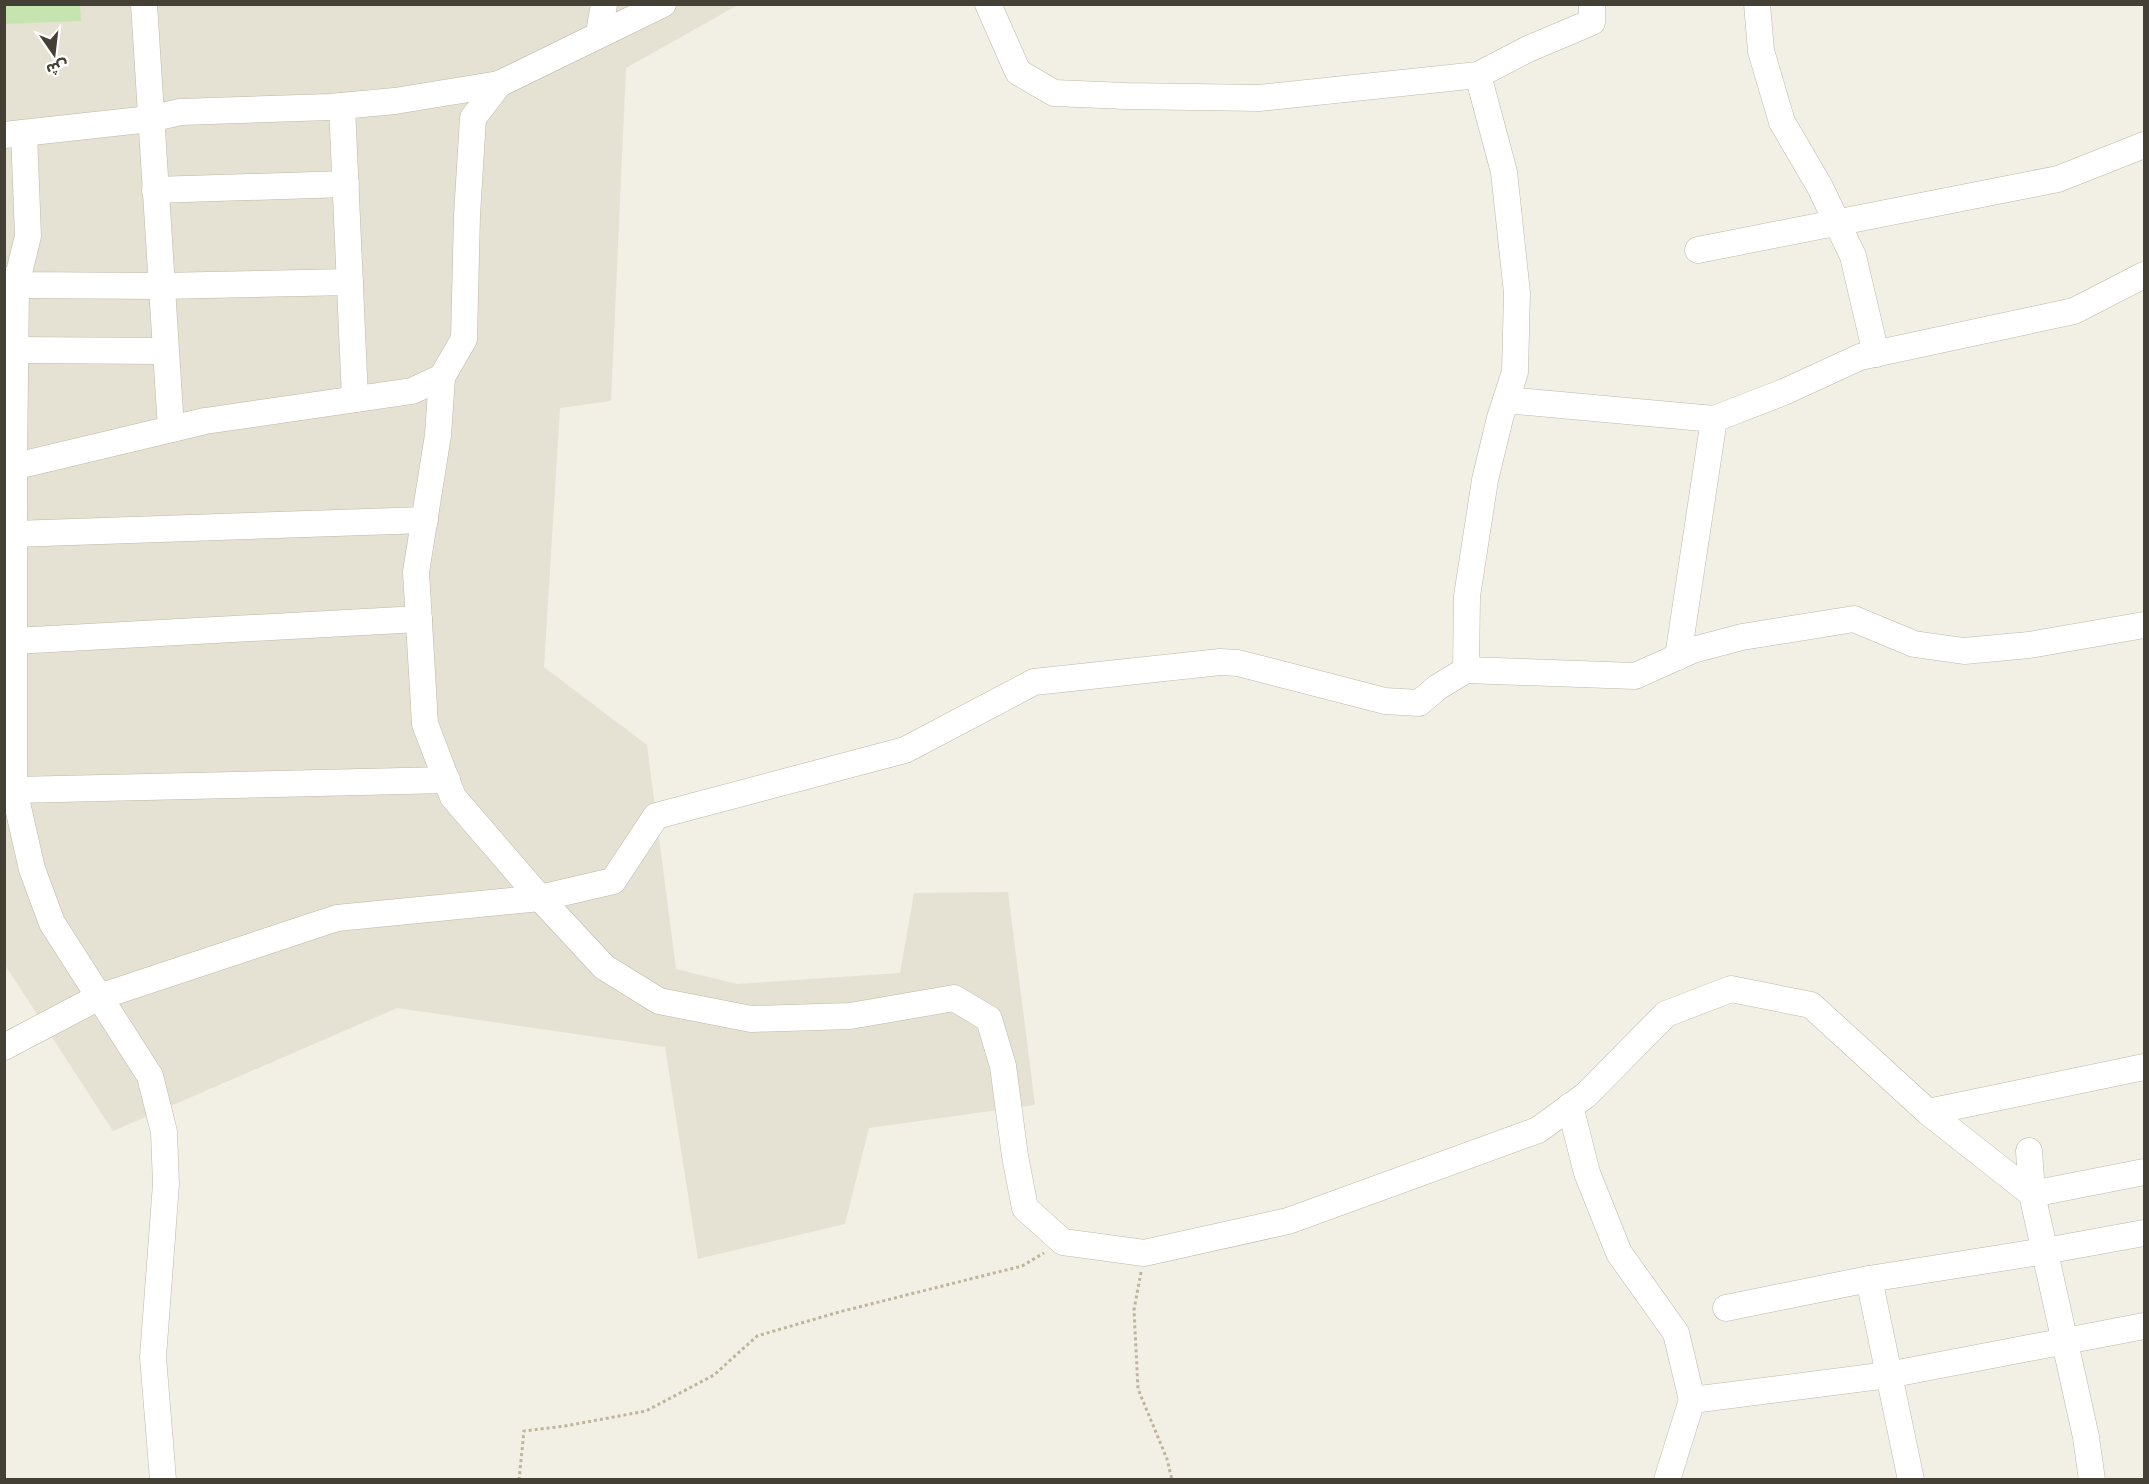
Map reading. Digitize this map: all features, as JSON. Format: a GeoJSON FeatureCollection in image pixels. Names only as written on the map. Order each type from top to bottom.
{"type":"FeatureCollection","features":[{"type":"Feature","properties":{"kind":"street"},"geometry":{"type":"LineString","coordinates":[[144,4],[171,429]]}},
{"type":"Feature","properties":{"kind":"street"},"geometry":{"type":"LineString","coordinates":[[599,34],[604,4]]}},
{"type":"Feature","properties":{"kind":"street"},"geometry":{"type":"LineString","coordinates":[[163,1479],[153,1357],[166,1184],[164,1132],[150,1076],[52,923],[33,869],[14,790],[9,721],[14,641],[14,534],[9,468],[10,393],[16,350],[10,283],[28,236],[14,134],[150,120],[180,112],[342,106],[395,101],[499,84],[663,4]]}},
{"type":"Feature","properties":{"kind":"street"},"geometry":{"type":"LineString","coordinates":[[988,4],[1018,72],[1054,93],[1259,98],[1478,75],[1528,49],[1592,22],[1593,4]]}},
{"type":"Feature","properties":{"kind":"street"},"geometry":{"type":"LineString","coordinates":[[1757,4],[1761,51],[1782,122],[1820,187],[1853,256],[1876,354]]}},
{"type":"Feature","properties":{"kind":"street"},"geometry":{"type":"LineString","coordinates":[[1466,670],[1469,584],[1485,480],[1515,372],[1517,293],[1504,172],[1478,75]]}},
{"type":"Feature","properties":{"kind":"street"},"geometry":{"type":"LineString","coordinates":[[499,84],[473,118],[464,339],[442,377],[438,435],[416,572],[425,724],[453,798],[604,967],[659,1001],[751,1019],[850,1016],[954,998],[989,1019],[1003,1066],[1015,1156],[1025,1208],[1064,1242],[1144,1253],[1288,1221],[1538,1130],[1586,1095],[1666,1014],[1731,990],[1811,1005],[1928,1112],[2032,1194],[2145,1172]]}},
{"type":"Feature","properties":{"kind":"street"},"geometry":{"type":"LineString","coordinates":[[342,106],[355,399]]}},
{"type":"Feature","properties":{"kind":"street"},"geometry":{"type":"LineString","coordinates":[[1698,250],[2058,179],[2145,145]]}},
{"type":"Feature","properties":{"kind":"street"},"geometry":{"type":"LineString","coordinates":[[155,190],[346,184]]}},
{"type":"Feature","properties":{"kind":"street"},"geometry":{"type":"LineString","coordinates":[[1506,400],[1714,419],[1784,392],[1860,357],[2074,311],[2145,275]]}},
{"type":"Feature","properties":{"kind":"street"},"geometry":{"type":"LineString","coordinates":[[10,283],[161,286],[350,282]]}},
{"type":"Feature","properties":{"kind":"street"},"geometry":{"type":"LineString","coordinates":[[16,350],[165,351]]}},
{"type":"Feature","properties":{"kind":"street"},"geometry":{"type":"LineString","coordinates":[[9,468],[206,421],[412,391],[442,377]]}},
{"type":"Feature","properties":{"kind":"street"},"geometry":{"type":"LineString","coordinates":[[1678,657],[1714,419]]}},
{"type":"Feature","properties":{"kind":"street"},"geometry":{"type":"LineString","coordinates":[[14,534],[425,520]]}},
{"type":"Feature","properties":{"kind":"street"},"geometry":{"type":"LineString","coordinates":[[14,641],[419,619]]}},
{"type":"Feature","properties":{"kind":"street"},"geometry":{"type":"LineString","coordinates":[[4,1047],[99,997],[337,918],[540,898],[613,881],[656,816],[905,750],[1034,682],[1220,662],[1238,663],[1385,701],[1419,703],[1438,687],[1466,670],[1635,676],[1693,650],[1742,637],[1854,619],[1914,644],[1964,651],[2029,645],[2145,625]]}},
{"type":"Feature","properties":{"kind":"street"},"geometry":{"type":"LineString","coordinates":[[14,790],[447,780]]}},
{"type":"Feature","properties":{"kind":"street"},"geometry":{"type":"LineString","coordinates":[[1928,1112],[2145,1067]]}},
{"type":"Feature","properties":{"kind":"street"},"geometry":{"type":"LineString","coordinates":[[1570,1106],[1587,1173],[1619,1253],[1676,1333],[1692,1400],[1667,1479]]}},
{"type":"Feature","properties":{"kind":"street"},"geometry":{"type":"LineString","coordinates":[[2029,1151],[2032,1194],[2066,1342],[2086,1437],[2092,1479]]}},
{"type":"Feature","properties":{"kind":"street"},"geometry":{"type":"LineString","coordinates":[[1726,1308],[1869,1279],[2145,1233]]}},
{"type":"Feature","properties":{"kind":"street"},"geometry":{"type":"LineString","coordinates":[[1869,1279],[1911,1479]]}},
{"type":"Feature","properties":{"kind":"street"},"geometry":{"type":"LineString","coordinates":[[1692,1400],[1888,1375],[2145,1326]]}},
{"type":"Feature","properties":{"kind":"path"},"geometry":{"type":"LineString","coordinates":[[519,1479],[524,1431],[646,1411],[714,1375],[757,1336],[839,1312],[1022,1266],[1064,1242]]}},
{"type":"Feature","properties":{"kind":"path"},"geometry":{"type":"LineString","coordinates":[[1144,1253],[1134,1310],[1138,1389],[1167,1459],[1172,1479]]}},
{"type":"Feature","properties":{"kind":"shaded area"},"geometry":{"type":"Polygon","coordinates":[[[5,5],[738,5],[626,68],[611,401],[560,408],[544,667],[647,745],[676,969],[737,984],[900,973],[914,893],[1008,892],[1035,1105],[869,1128],[845,1224],[698,1259],[665,1047],[397,1008],[113,1131],[5,965],[5,5]]]}},
{"type":"Feature","properties":{"kind":"green space"},"geometry":{"type":"Polygon","coordinates":[[[4,5],[80,5],[81,21],[5,24],[4,5]]]}}]}
